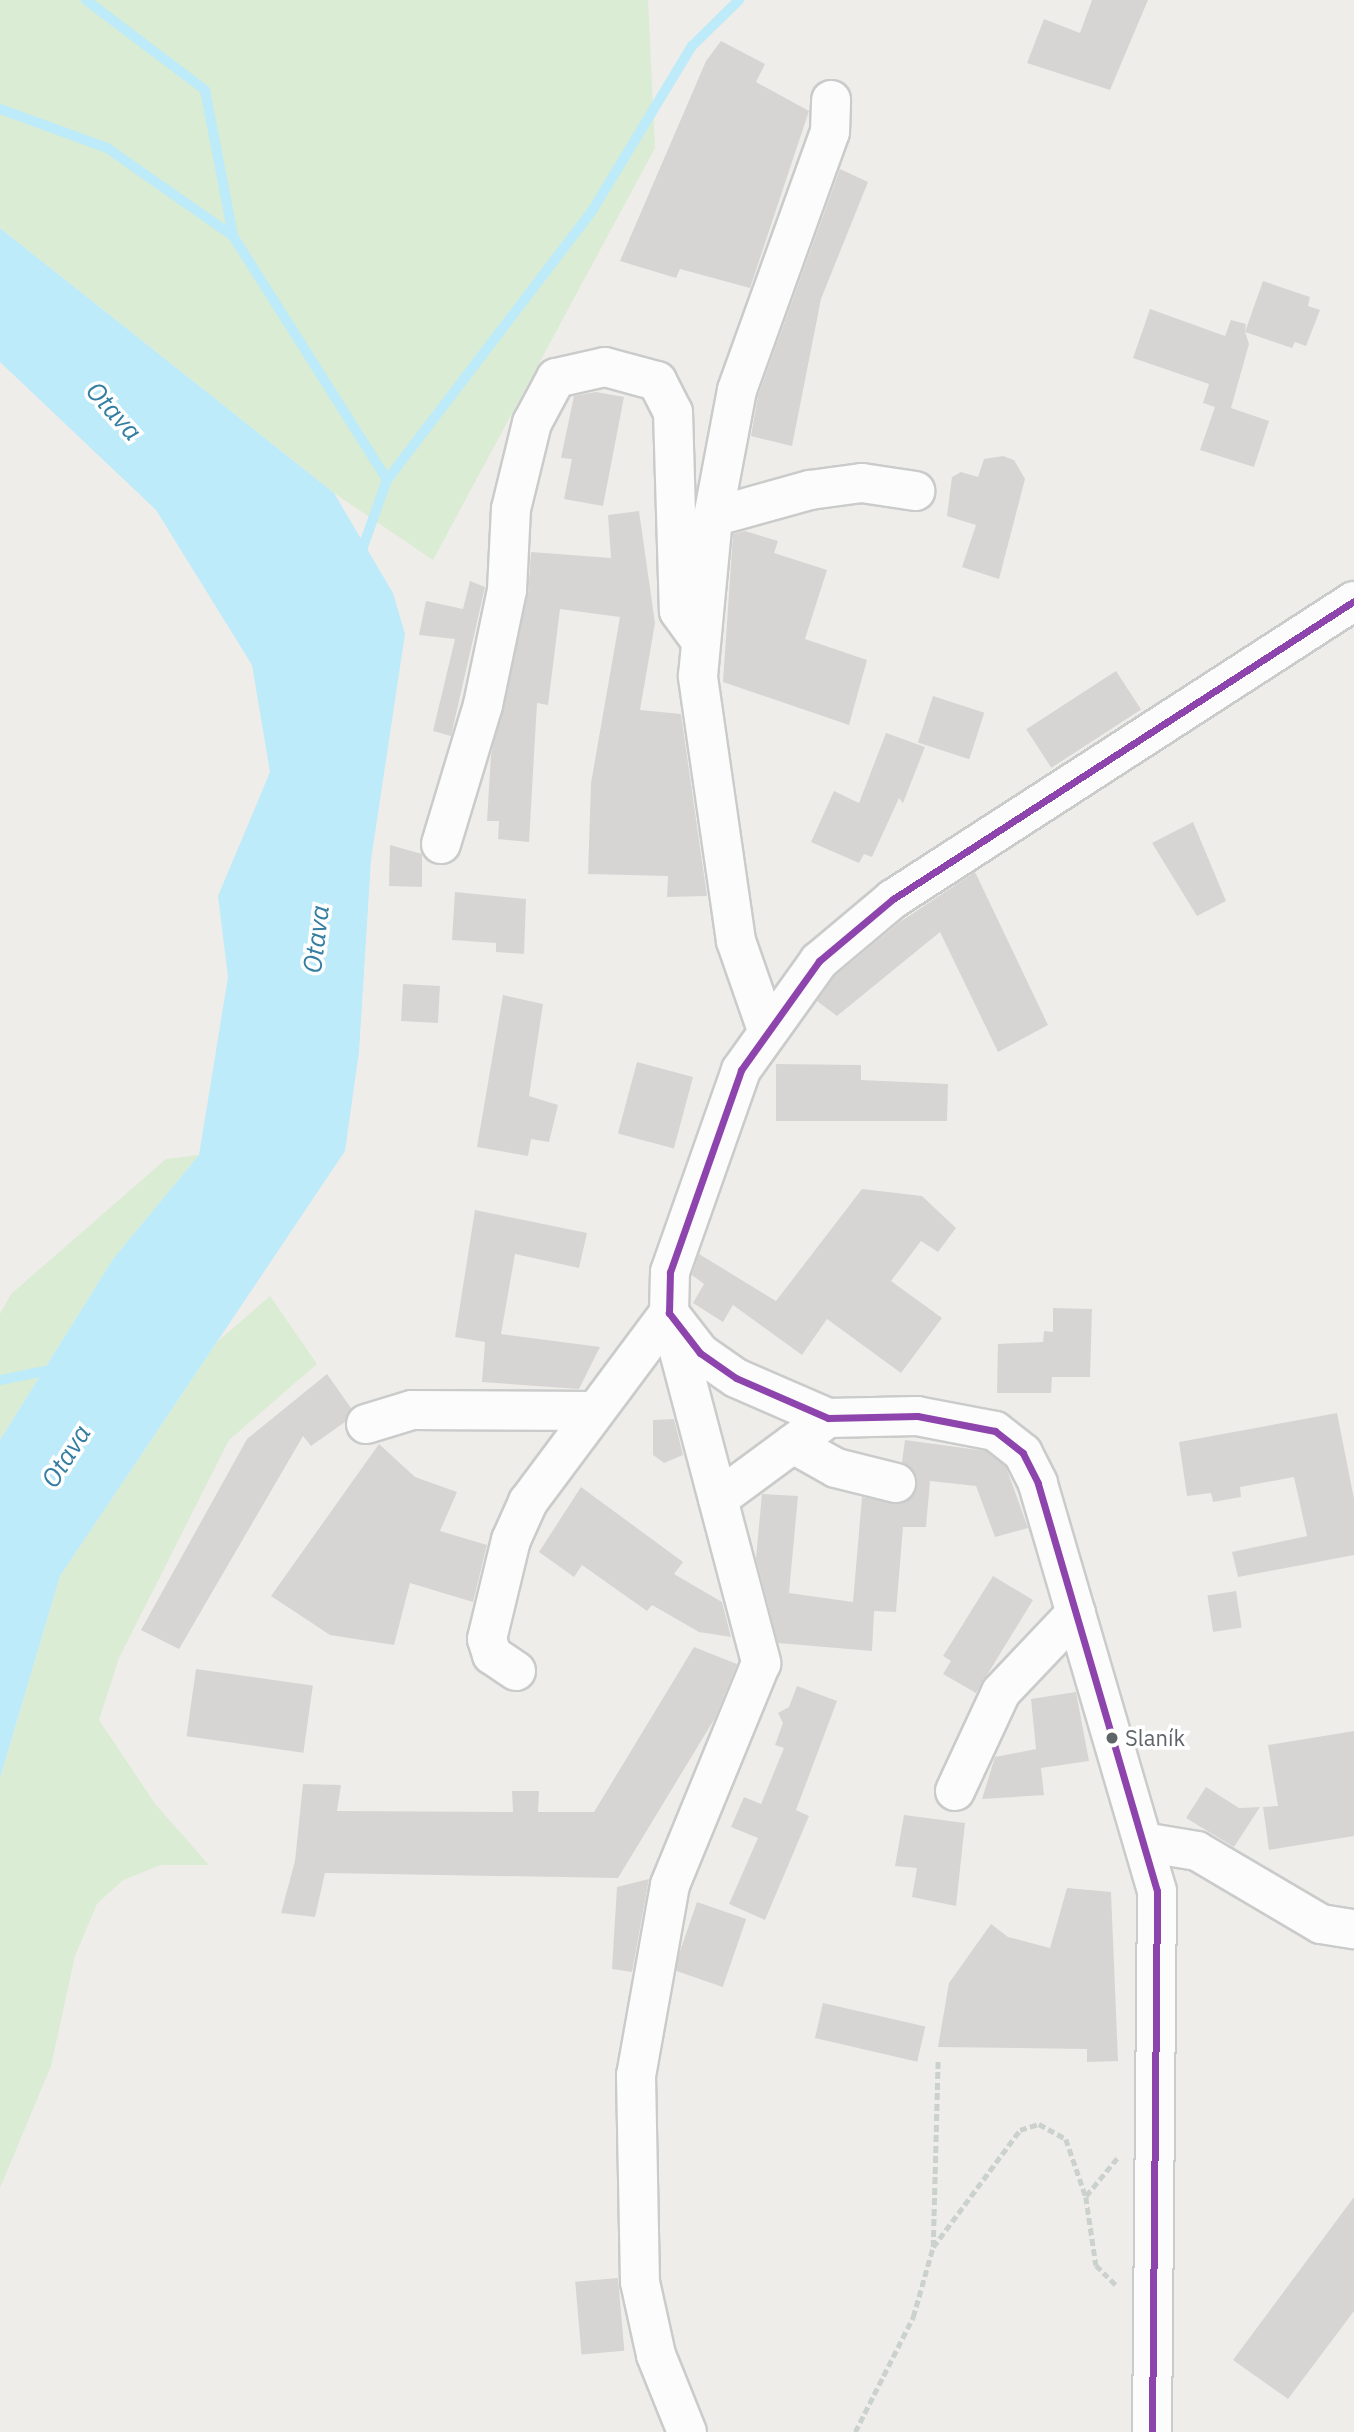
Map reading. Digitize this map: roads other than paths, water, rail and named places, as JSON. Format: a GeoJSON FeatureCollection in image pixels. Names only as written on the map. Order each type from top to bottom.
{"type":"FeatureCollection","features":[{"type":"Feature","properties":{"kind":"street"},"geometry":{"type":"LineString","coordinates":[[767,1030],[736,941],[698,676],[713,517],[737,390],[830,131],[831,100]]}},
{"type":"Feature","properties":{"kind":"street"},"geometry":{"type":"LineString","coordinates":[[442,844],[488,681],[507,590],[511,509],[532,423],[556,378],[605,366],[657,381],[673,412],[679,611],[701,642]]}},
{"type":"Feature","properties":{"kind":"street"},"geometry":{"type":"LineString","coordinates":[[713,517],[810,490],[862,483],[915,491]]}},
{"type":"Feature","properties":{"kind":"street"},"geometry":{"type":"LineString","coordinates":[[687,2432],[656,2355],[640,2282],[636,2075],[670,1885],[761,1662],[669,1313],[670,1272],[741,1070],[767,1030],[819,961],[893,899],[1354,601]]}},
{"type":"Feature","properties":{"kind":"street"},"geometry":{"type":"LineString","coordinates":[[516,1671],[492,1655],[487,1639],[493,1594],[528,1502],[669,1313]]}},
{"type":"Feature","properties":{"kind":"street"},"geometry":{"type":"LineString","coordinates":[[669,1313],[700,1353],[736,1378],[828,1418],[917,1416],[1004,1438],[1023,1453],[1038,1483],[1157,1891],[1152,2432]]}},
{"type":"Feature","properties":{"kind":"street"},"geometry":{"type":"LineString","coordinates":[[366,1424],[412,1410],[594,1411]]}},
{"type":"Feature","properties":{"kind":"street"},"geometry":{"type":"LineString","coordinates":[[718,1499],[828,1418]]}},
{"type":"Feature","properties":{"kind":"street"},"geometry":{"type":"LineString","coordinates":[[793,1444],[836,1468],[896,1483]]}},
{"type":"Feature","properties":{"kind":"street"},"geometry":{"type":"LineString","coordinates":[[955,1791],[1001,1692],[1076,1613]]}},
{"type":"Feature","properties":{"kind":"street"},"geometry":{"type":"LineString","coordinates":[[1143,1842],[1196,1851],[1321,1924],[1354,1929]]}},
{"type":"Feature","properties":{"kind":"water","name":"Otava"},"geometry":{"type":"Polygon","coordinates":[[[0,228],[334,493],[393,593],[405,634],[371,860],[359,1052],[345,1151],[60,1576],[0,1778],[0,1440],[113,1259],[199,1155],[228,977],[218,896],[270,772],[252,665],[156,510],[0,362],[0,228]]]}},
{"type":"Feature","properties":{"kind":"waterway"},"geometry":{"type":"LineString","coordinates":[[86,0],[205,90],[233,236]]}},
{"type":"Feature","properties":{"kind":"waterway"},"geometry":{"type":"LineString","coordinates":[[359,558],[387,480],[592,211],[692,46],[739,0]]}},
{"type":"Feature","properties":{"kind":"waterway"},"geometry":{"type":"LineString","coordinates":[[0,109],[107,148],[233,236],[387,480]]}},
{"type":"Feature","properties":{"kind":"waterway"},"geometry":{"type":"LineString","coordinates":[[0,1380],[55,1369]]}},
{"type":"Feature","properties":{"kind":"place","name":"Slaník"},"geometry":{"type":"Point","coordinates":[1112,1738]}}]}
